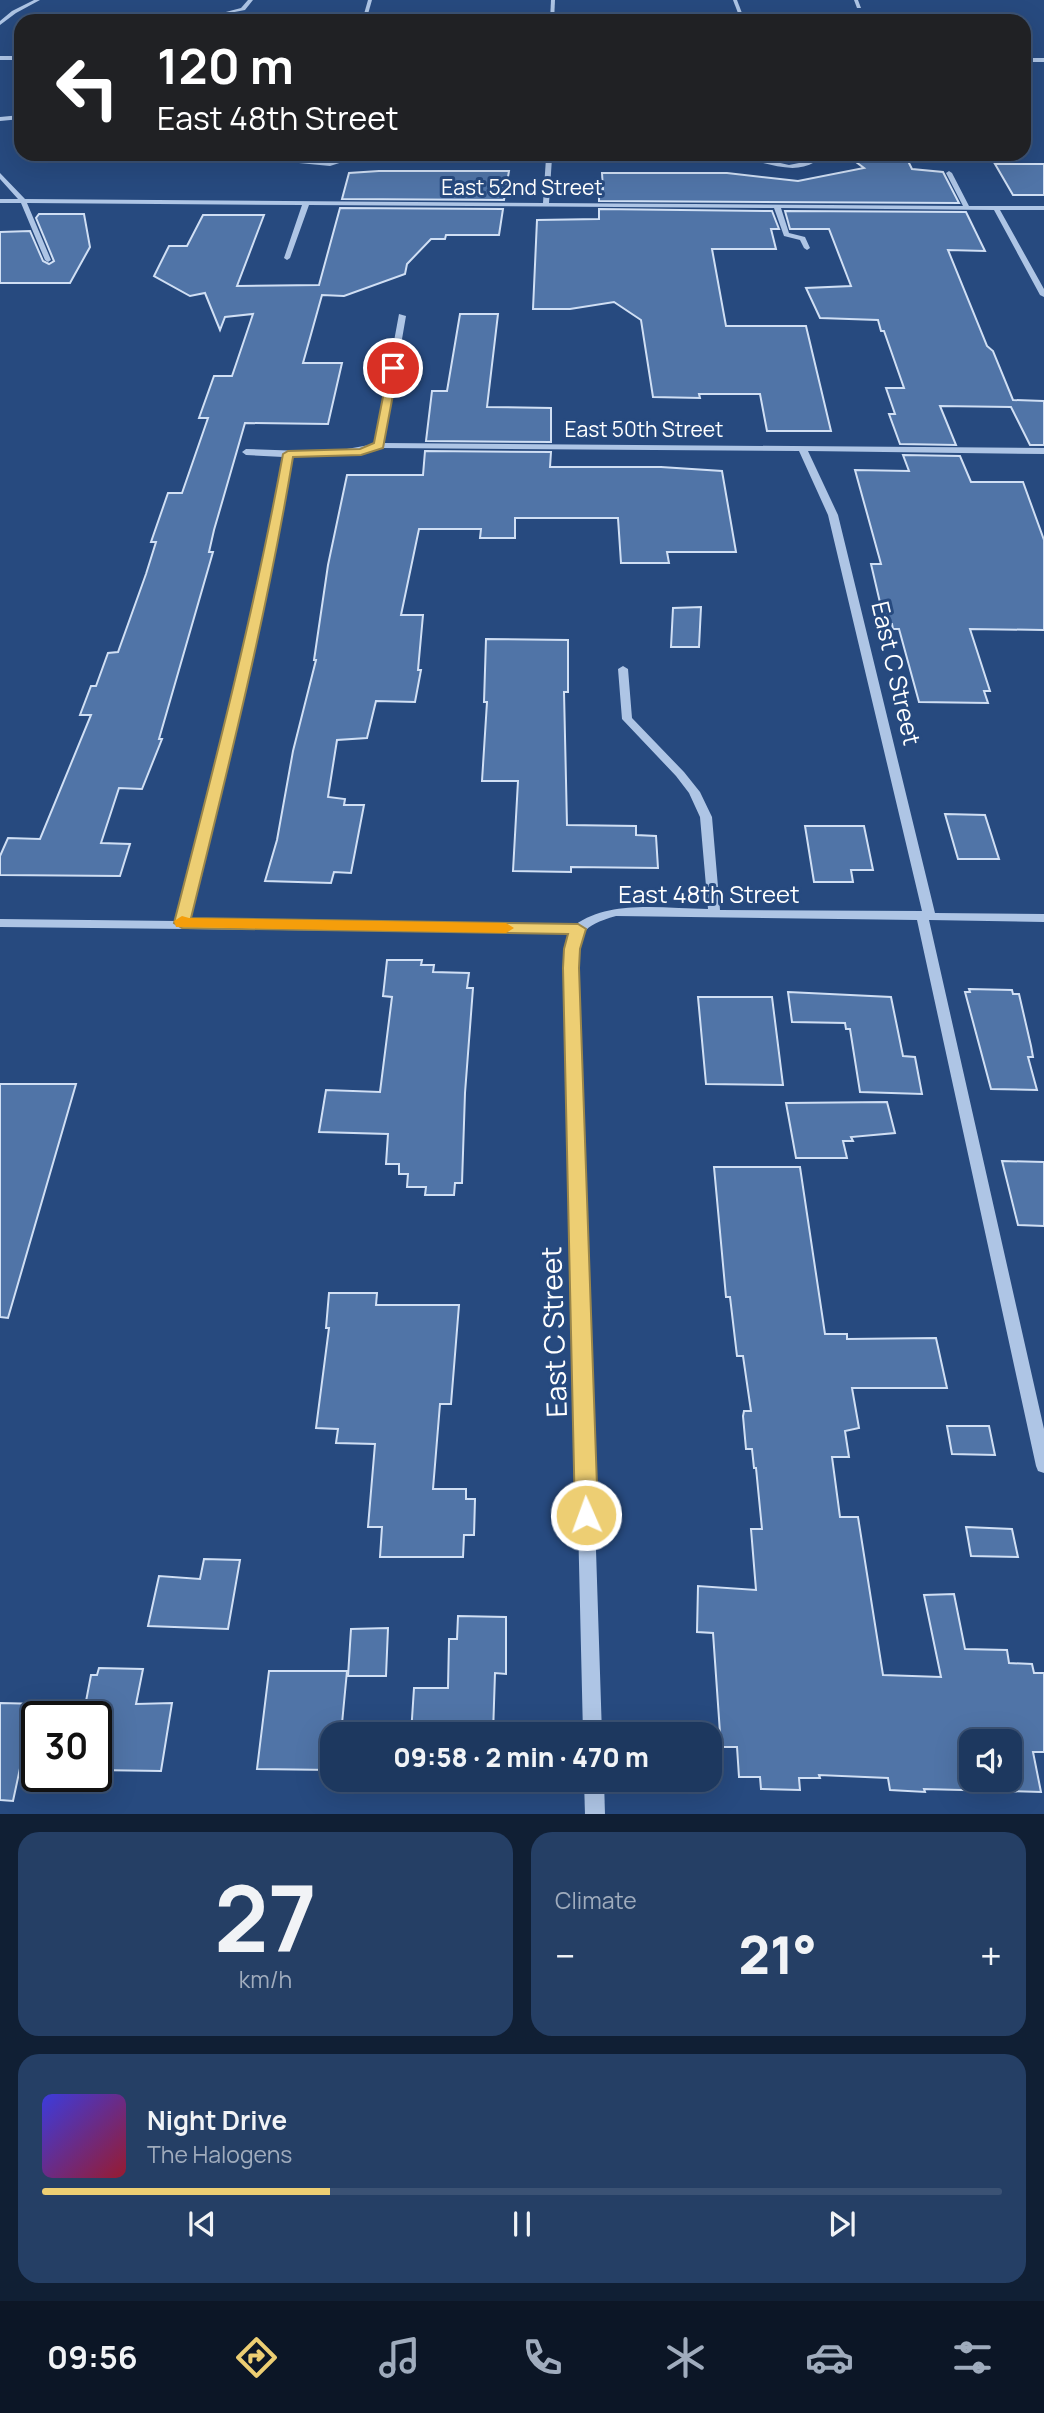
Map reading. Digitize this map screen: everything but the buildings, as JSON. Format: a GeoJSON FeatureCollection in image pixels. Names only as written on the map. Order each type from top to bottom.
{"type":"FeatureCollection","features":[{"type":"Feature","properties":{"kind":"street"},"geometry":{"type":"LineString","coordinates":[[0,24],[14,12],[38,0]]}},
{"type":"Feature","properties":{"kind":"street"},"geometry":{"type":"LineString","coordinates":[[224,13],[243,9],[251,0]]}},
{"type":"Feature","properties":{"kind":"street"},"geometry":{"type":"LineString","coordinates":[[856,0],[859,7]]}},
{"type":"Feature","properties":{"kind":"street"},"geometry":{"type":"LineString","coordinates":[[300,161],[322,164],[334,161]]}},
{"type":"Feature","properties":{"kind":"street"},"geometry":{"type":"LineString","coordinates":[[546,205],[549,161]]}},
{"type":"Feature","properties":{"kind":"street"},"geometry":{"type":"LineString","coordinates":[[762,161],[782,166],[797,166],[812,161]]}},
{"type":"Feature","properties":{"kind":"street"},"geometry":{"type":"LineString","coordinates":[[949,173],[967,207]]}},
{"type":"Feature","properties":{"kind":"street"},"geometry":{"type":"LineString","coordinates":[[0,175],[23,201],[48,260]]}},
{"type":"Feature","properties":{"kind":"street","name":"East 52nd Street"},"geometry":{"type":"LineString","coordinates":[[0,201],[1044,208]]}},
{"type":"Feature","properties":{"kind":"street"},"geometry":{"type":"LineString","coordinates":[[287,258],[306,203]]}},
{"type":"Feature","properties":{"kind":"street"},"geometry":{"type":"LineString","coordinates":[[777,206],[786,235],[803,238],[807,248]]}},
{"type":"Feature","properties":{"kind":"street"},"geometry":{"type":"LineString","coordinates":[[996,208],[1044,295]]}},
{"type":"Feature","properties":{"kind":"street"},"geometry":{"type":"LineString","coordinates":[[379,445],[402,316]]}},
{"type":"Feature","properties":{"kind":"street","name":"East 50th Street"},"geometry":{"type":"LineString","coordinates":[[246,452],[361,452],[379,445],[1044,451]]}},
{"type":"Feature","properties":{"kind":"street","name":"East C Street"},"geometry":{"type":"LineString","coordinates":[[802,448],[833,515],[925,915]]}},
{"type":"Feature","properties":{"kind":"street"},"geometry":{"type":"LineString","coordinates":[[182,923],[260,607],[288,454]]}},
{"type":"Feature","properties":{"kind":"street"},"geometry":{"type":"LineString","coordinates":[[623,669],[627,719],[680,775],[702,806],[706,817],[714,913]]}},
{"type":"Feature","properties":{"kind":"street","name":"East 48th Street"},"geometry":{"type":"LineString","coordinates":[[0,923],[578,929],[592,919],[615,912],[1044,918]]}},
{"type":"Feature","properties":{"kind":"street"},"geometry":{"type":"LineString","coordinates":[[925,915],[1044,1466]]}},
{"type":"Feature","properties":{"kind":"street","name":"East C Street"},"geometry":{"type":"LineString","coordinates":[[578,929],[572,949],[571,968],[593,1722]]}},
{"type":"Feature","properties":{"kind":"street"},"geometry":{"type":"LineString","coordinates":[[594,1792],[595,1814]]}},
{"type":"Feature","properties":{"kind":"slow traffic"},"geometry":{"type":"LineString","coordinates":[[182,921],[506,928]]}},
{"type":"Feature","properties":{"kind":"route"},"geometry":{"type":"LineString","coordinates":[[393,368],[379,445],[361,452],[288,454],[269,567],[182,923],[578,929],[572,949],[571,968],[586,1515]]}}]}
